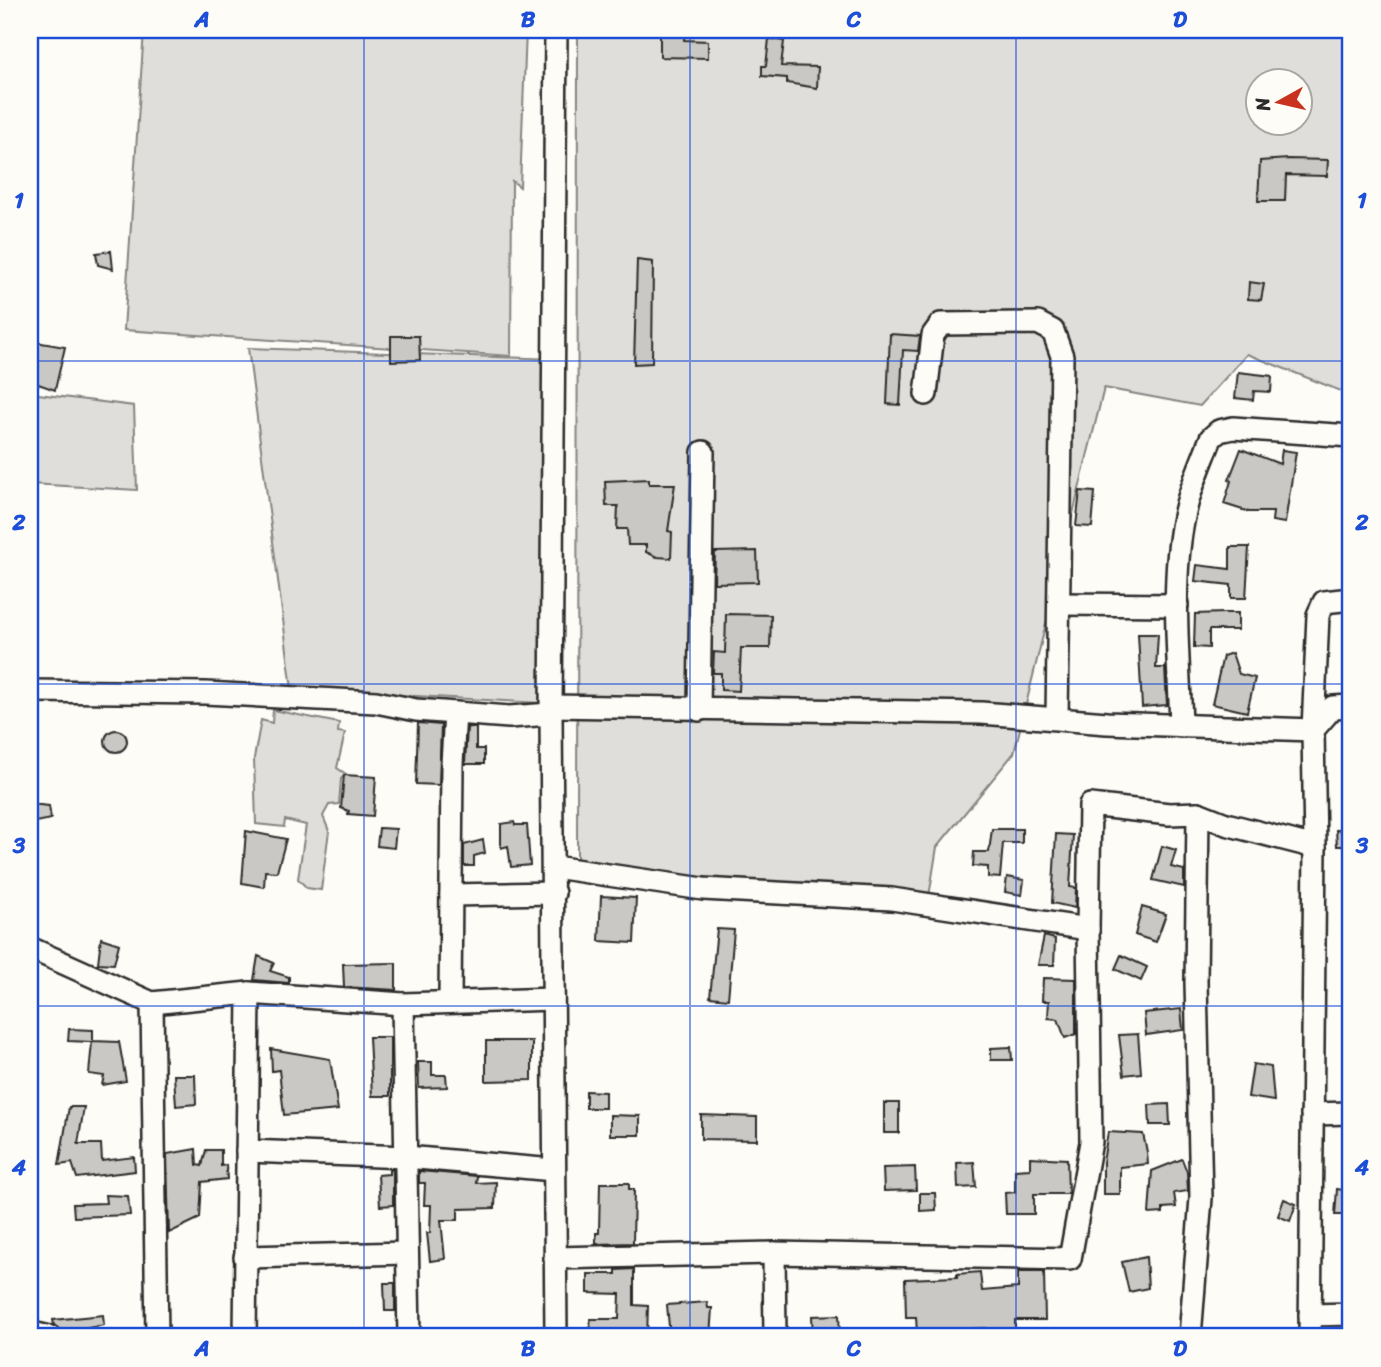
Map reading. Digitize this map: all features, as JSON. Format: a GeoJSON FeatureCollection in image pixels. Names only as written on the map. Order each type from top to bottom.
{"type":"FeatureCollection","features":[{"type":"Feature","properties":{"kind":"street"},"geometry":{"type":"LineString","coordinates":[[556,30],[551,710],[556,1337]]}},
{"type":"Feature","properties":{"kind":"street"},"geometry":{"type":"LineString","coordinates":[[926,394],[933,335],[941,324],[1038,323],[1054,331],[1062,356],[1057,718]]}},
{"type":"Feature","properties":{"kind":"street"},"geometry":{"type":"LineString","coordinates":[[1181,726],[1177,604],[1186,505],[1211,438],[1219,431],[1233,428],[1351,436]]}},
{"type":"Feature","properties":{"kind":"street"},"geometry":{"type":"LineString","coordinates":[[699,710],[703,452]]}},
{"type":"Feature","properties":{"kind":"street"},"geometry":{"type":"LineString","coordinates":[[1310,1337],[1315,847],[1313,730],[1320,607],[1324,602],[1351,599]]}},
{"type":"Feature","properties":{"kind":"street"},"geometry":{"type":"LineString","coordinates":[[1059,604],[1177,604]]}},
{"type":"Feature","properties":{"kind":"street"},"geometry":{"type":"LineString","coordinates":[[30,691],[258,696],[376,702],[509,717],[551,710],[870,710],[1313,730]]}},
{"type":"Feature","properties":{"kind":"street"},"geometry":{"type":"LineString","coordinates":[[1313,730],[1333,706],[1351,706]]}},
{"type":"Feature","properties":{"kind":"street"},"geometry":{"type":"LineString","coordinates":[[450,1002],[455,713]]}},
{"type":"Feature","properties":{"kind":"street"},"geometry":{"type":"LineString","coordinates":[[555,1258],[774,1253],[1070,1259],[1091,1142],[1088,929],[1090,805],[1169,814],[1198,813],[1226,824],[1315,847]]}},
{"type":"Feature","properties":{"kind":"street"},"geometry":{"type":"LineString","coordinates":[[1190,1337],[1200,1211],[1196,982],[1198,813]]}},
{"type":"Feature","properties":{"kind":"street"},"geometry":{"type":"LineString","coordinates":[[554,867],[703,890],[892,899],[1088,929]]}},
{"type":"Feature","properties":{"kind":"street"},"geometry":{"type":"LineString","coordinates":[[451,895],[554,894]]}},
{"type":"Feature","properties":{"kind":"street"},"geometry":{"type":"LineString","coordinates":[[30,948],[152,1003],[249,993],[403,1004],[553,999]]}},
{"type":"Feature","properties":{"kind":"street"},"geometry":{"type":"LineString","coordinates":[[246,1337],[249,993]]}},
{"type":"Feature","properties":{"kind":"street"},"geometry":{"type":"LineString","coordinates":[[152,1003],[157,1337]]}},
{"type":"Feature","properties":{"kind":"street"},"geometry":{"type":"LineString","coordinates":[[403,1004],[409,1337]]}},
{"type":"Feature","properties":{"kind":"street"},"geometry":{"type":"LineString","coordinates":[[1312,1114],[1351,1112]]}},
{"type":"Feature","properties":{"kind":"street"},"geometry":{"type":"LineString","coordinates":[[247,1151],[406,1157],[554,1170]]}},
{"type":"Feature","properties":{"kind":"street"},"geometry":{"type":"LineString","coordinates":[[245,1257],[407,1253]]}},
{"type":"Feature","properties":{"kind":"street"},"geometry":{"type":"LineString","coordinates":[[774,1253],[775,1337]]}},
{"type":"Feature","properties":{"kind":"street"},"geometry":{"type":"LineString","coordinates":[[1310,1315],[1351,1314]]}},
{"type":"Feature","properties":{"kind":"shaded area"},"geometry":{"type":"Polygon","coordinates":[[[144,30],[526,30],[520,187],[512,181],[511,356],[124,330],[144,30]]]}},
{"type":"Feature","properties":{"kind":"shaded area"},"geometry":{"type":"Polygon","coordinates":[[[578,30],[1351,30],[1351,395],[1247,354],[1200,406],[1104,388],[1014,753],[937,847],[927,909],[577,868],[578,30]]]}},
{"type":"Feature","properties":{"kind":"shaded area"},"geometry":{"type":"Polygon","coordinates":[[[248,348],[555,359],[541,703],[292,689],[248,348]]]}},
{"type":"Feature","properties":{"kind":"shaded area"},"geometry":{"type":"Polygon","coordinates":[[[30,393],[134,406],[137,490],[30,484],[30,393]]]}},
{"type":"Feature","properties":{"kind":"shaded area"},"geometry":{"type":"Polygon","coordinates":[[[273,710],[339,723],[338,732],[345,733],[337,768],[346,774],[341,779],[339,804],[329,805],[323,816],[329,831],[321,890],[307,888],[298,879],[306,825],[285,820],[284,827],[256,824],[254,758],[261,720],[272,723],[273,710]]]}},
{"type":"Feature","properties":{"kind":"building"},"geometry":{"type":"Polygon","coordinates":[[[660,30],[685,30],[684,40],[708,41],[708,58],[660,57],[660,30]]]}},
{"type":"Feature","properties":{"kind":"building"},"geometry":{"type":"Polygon","coordinates":[[[769,39],[784,41],[781,66],[818,67],[817,88],[787,83],[787,78],[762,76],[769,39]]]}},
{"type":"Feature","properties":{"kind":"building"},"geometry":{"type":"Polygon","coordinates":[[[1328,160],[1327,176],[1286,175],[1285,201],[1258,201],[1260,161],[1328,160]]]}},
{"type":"Feature","properties":{"kind":"building"},"geometry":{"type":"Polygon","coordinates":[[[111,251],[113,269],[98,265],[96,253],[111,251]]]}},
{"type":"Feature","properties":{"kind":"building"},"geometry":{"type":"Polygon","coordinates":[[[637,260],[653,262],[652,363],[634,364],[637,260]]]}},
{"type":"Feature","properties":{"kind":"building"},"geometry":{"type":"Polygon","coordinates":[[[1249,282],[1264,284],[1261,300],[1248,299],[1249,282]]]}},
{"type":"Feature","properties":{"kind":"building"},"geometry":{"type":"Polygon","coordinates":[[[890,334],[920,336],[918,351],[903,350],[900,405],[887,404],[890,334]]]}},
{"type":"Feature","properties":{"kind":"building"},"geometry":{"type":"Polygon","coordinates":[[[391,336],[419,336],[420,360],[391,361],[391,336]]]}},
{"type":"Feature","properties":{"kind":"building"},"geometry":{"type":"Polygon","coordinates":[[[30,341],[65,347],[55,390],[30,381],[30,341]]]}},
{"type":"Feature","properties":{"kind":"building"},"geometry":{"type":"Polygon","coordinates":[[[1238,372],[1272,376],[1271,392],[1254,391],[1253,400],[1235,398],[1238,372]]]}},
{"type":"Feature","properties":{"kind":"building"},"geometry":{"type":"Polygon","coordinates":[[[1241,449],[1280,464],[1282,450],[1296,452],[1285,523],[1272,521],[1273,512],[1249,512],[1224,504],[1231,481],[1229,480],[1241,449]]]}},
{"type":"Feature","properties":{"kind":"building"},"geometry":{"type":"Polygon","coordinates":[[[649,479],[649,484],[675,484],[668,531],[672,532],[671,558],[657,557],[646,552],[646,545],[628,545],[627,529],[617,529],[618,506],[606,506],[605,481],[649,479]]]}},
{"type":"Feature","properties":{"kind":"building"},"geometry":{"type":"Polygon","coordinates":[[[1080,491],[1095,492],[1092,527],[1076,526],[1080,491]]]}},
{"type":"Feature","properties":{"kind":"building"},"geometry":{"type":"Polygon","coordinates":[[[1230,547],[1249,547],[1246,598],[1231,598],[1231,585],[1195,581],[1197,565],[1230,569],[1230,547]]]}},
{"type":"Feature","properties":{"kind":"building"},"geometry":{"type":"Polygon","coordinates":[[[757,551],[758,582],[714,583],[715,552],[757,551]]]}},
{"type":"Feature","properties":{"kind":"building"},"geometry":{"type":"Polygon","coordinates":[[[1238,613],[1238,630],[1209,630],[1209,648],[1194,647],[1195,614],[1238,613]]]}},
{"type":"Feature","properties":{"kind":"building"},"geometry":{"type":"Polygon","coordinates":[[[726,614],[771,615],[770,648],[741,648],[739,691],[721,690],[721,673],[713,673],[714,652],[725,653],[726,614]]]}},
{"type":"Feature","properties":{"kind":"building"},"geometry":{"type":"Polygon","coordinates":[[[1138,634],[1158,634],[1156,668],[1165,668],[1167,705],[1142,707],[1138,634]]]}},
{"type":"Feature","properties":{"kind":"building"},"geometry":{"type":"Polygon","coordinates":[[[1232,653],[1239,674],[1255,678],[1247,712],[1212,704],[1223,656],[1232,653]]]}},
{"type":"Feature","properties":{"kind":"building"},"geometry":{"type":"Polygon","coordinates":[[[418,723],[441,725],[439,785],[416,784],[418,723]]]}},
{"type":"Feature","properties":{"kind":"building"},"geometry":{"type":"Polygon","coordinates":[[[467,727],[476,728],[476,749],[484,749],[484,764],[465,764],[467,727]]]}},
{"type":"Feature","properties":{"kind":"building"},"geometry":{"type":"Polygon","coordinates":[[[112,730],[120,730],[127,737],[127,745],[120,752],[112,752],[105,745],[105,737],[112,730]]]}},
{"type":"Feature","properties":{"kind":"building"},"geometry":{"type":"Polygon","coordinates":[[[344,775],[376,777],[373,816],[348,814],[349,811],[341,808],[344,775]]]}},
{"type":"Feature","properties":{"kind":"building"},"geometry":{"type":"Polygon","coordinates":[[[30,804],[49,806],[51,819],[30,823],[30,804]]]}},
{"type":"Feature","properties":{"kind":"building"},"geometry":{"type":"Polygon","coordinates":[[[514,822],[515,825],[527,825],[530,865],[511,867],[508,846],[501,848],[501,824],[514,822]]]}},
{"type":"Feature","properties":{"kind":"building"},"geometry":{"type":"Polygon","coordinates":[[[379,828],[396,829],[394,848],[377,846],[379,828]]]}},
{"type":"Feature","properties":{"kind":"building"},"geometry":{"type":"Polygon","coordinates":[[[992,829],[1022,829],[1022,843],[1003,843],[1000,878],[988,877],[988,867],[973,866],[974,852],[989,852],[992,829]]]}},
{"type":"Feature","properties":{"kind":"building"},"geometry":{"type":"Polygon","coordinates":[[[1349,829],[1350,846],[1337,846],[1336,830],[1349,829]]]}},
{"type":"Feature","properties":{"kind":"building"},"geometry":{"type":"Polygon","coordinates":[[[246,831],[286,839],[277,872],[265,871],[264,887],[242,883],[246,831]]]}},
{"type":"Feature","properties":{"kind":"building"},"geometry":{"type":"Polygon","coordinates":[[[1056,834],[1073,835],[1070,887],[1076,888],[1075,908],[1052,903],[1056,834]]]}},
{"type":"Feature","properties":{"kind":"building"},"geometry":{"type":"Polygon","coordinates":[[[483,840],[485,853],[474,856],[474,866],[464,866],[464,845],[483,840]]]}},
{"type":"Feature","properties":{"kind":"building"},"geometry":{"type":"Polygon","coordinates":[[[1162,846],[1176,850],[1171,867],[1184,870],[1184,887],[1153,880],[1162,846]]]}},
{"type":"Feature","properties":{"kind":"building"},"geometry":{"type":"Polygon","coordinates":[[[1007,877],[1024,880],[1022,895],[1005,892],[1007,877]]]}},
{"type":"Feature","properties":{"kind":"building"},"geometry":{"type":"Polygon","coordinates":[[[601,896],[636,898],[634,943],[599,941],[601,896]]]}},
{"type":"Feature","properties":{"kind":"building"},"geometry":{"type":"Polygon","coordinates":[[[1142,907],[1166,914],[1156,942],[1135,935],[1142,907]]]}},
{"type":"Feature","properties":{"kind":"building"},"geometry":{"type":"Polygon","coordinates":[[[717,929],[734,930],[728,999],[710,997],[717,929]]]}},
{"type":"Feature","properties":{"kind":"building"},"geometry":{"type":"Polygon","coordinates":[[[1044,936],[1055,939],[1054,965],[1038,965],[1044,936]]]}},
{"type":"Feature","properties":{"kind":"building"},"geometry":{"type":"Polygon","coordinates":[[[101,938],[119,944],[114,964],[98,963],[101,938]]]}},
{"type":"Feature","properties":{"kind":"building"},"geometry":{"type":"Polygon","coordinates":[[[1121,955],[1147,967],[1141,981],[1115,969],[1121,955]]]}},
{"type":"Feature","properties":{"kind":"building"},"geometry":{"type":"Polygon","coordinates":[[[258,956],[274,963],[270,971],[289,977],[289,983],[254,980],[258,956]]]}},
{"type":"Feature","properties":{"kind":"building"},"geometry":{"type":"Polygon","coordinates":[[[396,963],[396,990],[344,987],[343,964],[396,963]]]}},
{"type":"Feature","properties":{"kind":"building"},"geometry":{"type":"Polygon","coordinates":[[[1043,978],[1076,979],[1076,1034],[1065,1038],[1058,1019],[1048,1018],[1049,1001],[1042,1001],[1043,978]]]}},
{"type":"Feature","properties":{"kind":"building"},"geometry":{"type":"Polygon","coordinates":[[[1181,1009],[1183,1030],[1146,1035],[1144,1013],[1181,1009]]]}},
{"type":"Feature","properties":{"kind":"building"},"geometry":{"type":"Polygon","coordinates":[[[69,1029],[93,1030],[93,1041],[119,1042],[126,1081],[102,1085],[104,1076],[89,1074],[92,1042],[68,1041],[69,1029]]]}},
{"type":"Feature","properties":{"kind":"building"},"geometry":{"type":"Polygon","coordinates":[[[1138,1034],[1141,1073],[1124,1075],[1119,1035],[1138,1034]]]}},
{"type":"Feature","properties":{"kind":"building"},"geometry":{"type":"Polygon","coordinates":[[[369,1037],[390,1037],[390,1096],[372,1096],[369,1037]]]}},
{"type":"Feature","properties":{"kind":"building"},"geometry":{"type":"Polygon","coordinates":[[[486,1041],[532,1041],[532,1080],[486,1081],[486,1041]]]}},
{"type":"Feature","properties":{"kind":"building"},"geometry":{"type":"Polygon","coordinates":[[[1011,1047],[1012,1060],[991,1060],[991,1048],[1011,1047]]]}},
{"type":"Feature","properties":{"kind":"building"},"geometry":{"type":"Polygon","coordinates":[[[271,1049],[330,1059],[338,1110],[284,1115],[279,1070],[272,1071],[271,1049]]]}},
{"type":"Feature","properties":{"kind":"building"},"geometry":{"type":"Polygon","coordinates":[[[418,1062],[432,1062],[432,1075],[446,1075],[447,1087],[419,1088],[418,1062]]]}},
{"type":"Feature","properties":{"kind":"building"},"geometry":{"type":"Polygon","coordinates":[[[1253,1064],[1271,1067],[1274,1101],[1248,1097],[1253,1064]]]}},
{"type":"Feature","properties":{"kind":"building"},"geometry":{"type":"Polygon","coordinates":[[[174,1075],[195,1075],[196,1104],[176,1106],[174,1075]]]}},
{"type":"Feature","properties":{"kind":"building"},"geometry":{"type":"Polygon","coordinates":[[[586,1091],[605,1092],[605,1108],[586,1108],[586,1091]]]}},
{"type":"Feature","properties":{"kind":"building"},"geometry":{"type":"Polygon","coordinates":[[[884,1103],[899,1103],[899,1133],[884,1133],[884,1103]]]}},
{"type":"Feature","properties":{"kind":"building"},"geometry":{"type":"Polygon","coordinates":[[[1169,1104],[1170,1125],[1150,1125],[1149,1105],[1169,1104]]]}},
{"type":"Feature","properties":{"kind":"building"},"geometry":{"type":"Polygon","coordinates":[[[69,1107],[84,1107],[78,1144],[101,1144],[102,1161],[134,1157],[135,1171],[77,1178],[72,1163],[59,1165],[69,1107]]]}},
{"type":"Feature","properties":{"kind":"building"},"geometry":{"type":"Polygon","coordinates":[[[610,1115],[640,1116],[640,1135],[610,1135],[610,1115]]]}},
{"type":"Feature","properties":{"kind":"building"},"geometry":{"type":"Polygon","coordinates":[[[701,1115],[757,1117],[757,1140],[701,1139],[701,1115]]]}},
{"type":"Feature","properties":{"kind":"building"},"geometry":{"type":"Polygon","coordinates":[[[1108,1132],[1143,1134],[1147,1152],[1148,1164],[1120,1167],[1120,1194],[1103,1194],[1103,1162],[1108,1132]]]}},
{"type":"Feature","properties":{"kind":"building"},"geometry":{"type":"Polygon","coordinates":[[[196,1149],[197,1165],[202,1166],[206,1150],[221,1150],[221,1166],[226,1165],[227,1179],[202,1182],[200,1218],[169,1233],[167,1154],[196,1149]]]}},
{"type":"Feature","properties":{"kind":"building"},"geometry":{"type":"Polygon","coordinates":[[[1030,1157],[1067,1159],[1068,1194],[1034,1194],[1034,1214],[1006,1214],[1005,1193],[1015,1192],[1015,1170],[1030,1169],[1030,1157]]]}},
{"type":"Feature","properties":{"kind":"building"},"geometry":{"type":"Polygon","coordinates":[[[1182,1159],[1187,1172],[1188,1191],[1174,1193],[1176,1207],[1163,1208],[1163,1213],[1149,1214],[1152,1171],[1182,1159]]]}},
{"type":"Feature","properties":{"kind":"building"},"geometry":{"type":"Polygon","coordinates":[[[974,1162],[976,1187],[958,1188],[957,1163],[974,1162]]]}},
{"type":"Feature","properties":{"kind":"building"},"geometry":{"type":"Polygon","coordinates":[[[915,1167],[916,1190],[884,1191],[883,1168],[915,1167]]]}},
{"type":"Feature","properties":{"kind":"building"},"geometry":{"type":"Polygon","coordinates":[[[389,1169],[393,1170],[393,1205],[380,1206],[378,1175],[389,1174],[389,1169]]]}},
{"type":"Feature","properties":{"kind":"building"},"geometry":{"type":"Polygon","coordinates":[[[419,1171],[477,1176],[476,1183],[496,1182],[495,1208],[458,1209],[458,1220],[441,1220],[445,1259],[430,1261],[427,1233],[430,1233],[431,1205],[424,1205],[425,1183],[419,1183],[419,1171]]]}},
{"type":"Feature","properties":{"kind":"building"},"geometry":{"type":"Polygon","coordinates":[[[600,1183],[629,1183],[629,1189],[634,1189],[633,1243],[596,1244],[596,1233],[599,1233],[600,1183]]]}},
{"type":"Feature","properties":{"kind":"building"},"geometry":{"type":"Polygon","coordinates":[[[1337,1189],[1350,1191],[1349,1215],[1335,1215],[1337,1189]]]}},
{"type":"Feature","properties":{"kind":"building"},"geometry":{"type":"Polygon","coordinates":[[[920,1193],[935,1193],[936,1210],[920,1211],[920,1193]]]}},
{"type":"Feature","properties":{"kind":"building"},"geometry":{"type":"Polygon","coordinates":[[[105,1195],[128,1196],[130,1215],[74,1217],[73,1204],[106,1203],[105,1195]]]}},
{"type":"Feature","properties":{"kind":"building"},"geometry":{"type":"Polygon","coordinates":[[[1284,1199],[1296,1204],[1290,1221],[1278,1216],[1284,1199]]]}},
{"type":"Feature","properties":{"kind":"building"},"geometry":{"type":"Polygon","coordinates":[[[1146,1257],[1148,1288],[1129,1292],[1122,1262],[1146,1257]]]}},
{"type":"Feature","properties":{"kind":"building"},"geometry":{"type":"Polygon","coordinates":[[[634,1269],[634,1305],[648,1306],[647,1337],[591,1337],[590,1319],[619,1319],[620,1294],[588,1293],[588,1274],[616,1274],[616,1270],[634,1269]]]}},
{"type":"Feature","properties":{"kind":"building"},"geometry":{"type":"Polygon","coordinates":[[[980,1272],[982,1291],[1018,1288],[1018,1272],[1044,1272],[1045,1320],[1015,1320],[1015,1337],[985,1337],[985,1328],[955,1330],[955,1337],[928,1337],[928,1332],[917,1333],[916,1317],[906,1317],[905,1279],[957,1277],[957,1274],[980,1272]]]}},
{"type":"Feature","properties":{"kind":"building"},"geometry":{"type":"Polygon","coordinates":[[[384,1283],[395,1283],[395,1311],[385,1311],[384,1283]]]}},
{"type":"Feature","properties":{"kind":"building"},"geometry":{"type":"Polygon","coordinates":[[[707,1302],[708,1308],[712,1308],[710,1337],[670,1337],[667,1305],[707,1302]]]}},
{"type":"Feature","properties":{"kind":"building"},"geometry":{"type":"Polygon","coordinates":[[[103,1315],[104,1325],[62,1333],[53,1320],[103,1315]]]}},
{"type":"Feature","properties":{"kind":"building"},"geometry":{"type":"Polygon","coordinates":[[[839,1315],[840,1337],[813,1337],[812,1316],[839,1315]]]}}]}
